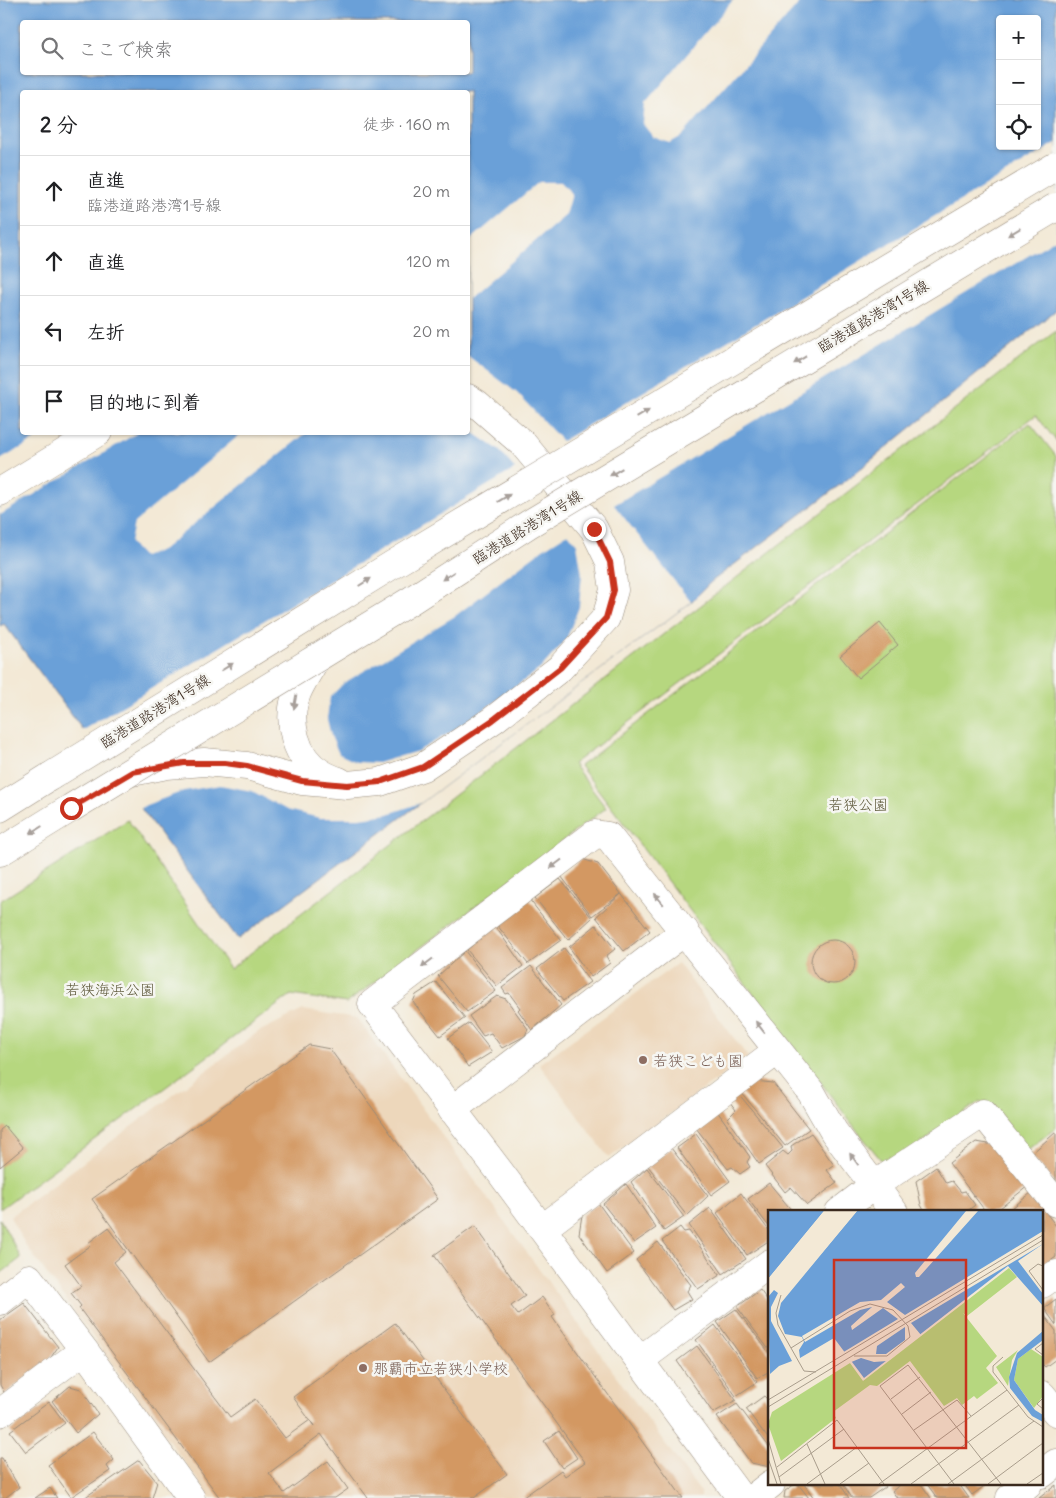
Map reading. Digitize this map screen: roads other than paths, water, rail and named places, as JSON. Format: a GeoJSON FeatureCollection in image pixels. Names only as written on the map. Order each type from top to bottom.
{"type":"FeatureCollection","features":[{"type":"Feature","properties":{"kind":"street","name":"臨港道路港湾1号線"},"geometry":{"type":"LineString","coordinates":[[0,808],[392,565],[1056,166]]}},
{"type":"Feature","properties":{"kind":"street","name":"臨港道路港湾1号線"},"geometry":{"type":"LineString","coordinates":[[0,852],[410,601],[537,519],[1056,207]]}},
{"type":"Feature","properties":{"kind":"street"},"geometry":{"type":"LineString","coordinates":[[132,772],[184,763],[225,763],[247,766],[302,781],[347,785],[380,782],[423,767],[493,720],[560,668],[606,618],[614,590],[612,572],[610,562],[594,529],[523,444],[470,399]]}},
{"type":"Feature","properties":{"kind":"street"},"geometry":{"type":"LineString","coordinates":[[0,492],[93,435]]}},
{"type":"Feature","properties":{"kind":"street"},"geometry":{"type":"LineString","coordinates":[[316,658],[296,694],[293,729],[299,750],[306,760],[320,773],[347,785]]}},
{"type":"Feature","properties":{"kind":"street"},"geometry":{"type":"LineString","coordinates":[[741,1498],[640,1360],[372,1004],[595,834],[608,836],[811,1092],[834,1132],[892,1210]]}},
{"type":"Feature","properties":{"kind":"street"},"geometry":{"type":"LineString","coordinates":[[452,1110],[685,931]]}},
{"type":"Feature","properties":{"kind":"street"},"geometry":{"type":"LineString","coordinates":[[542,1229],[778,1050]]}},
{"type":"Feature","properties":{"kind":"street"},"geometry":{"type":"LineString","coordinates":[[842,1210],[874,1186],[983,1113],[1056,1203]]}},
{"type":"Feature","properties":{"kind":"street"},"geometry":{"type":"LineString","coordinates":[[640,1360],[768,1264]]}},
{"type":"Feature","properties":{"kind":"street"},"geometry":{"type":"LineString","coordinates":[[1044,1283],[1056,1274]]}},
{"type":"Feature","properties":{"kind":"street"},"geometry":{"type":"LineString","coordinates":[[0,1301],[29,1278],[84,1350],[185,1496]]}},
{"type":"Feature","properties":{"kind":"street"},"geometry":{"type":"LineString","coordinates":[[0,1413],[84,1350]]}},
{"type":"Feature","properties":{"kind":"street"},"geometry":{"type":"LineString","coordinates":[[1044,1397],[1056,1412]]}},
{"type":"Feature","properties":{"kind":"street"},"geometry":{"type":"LineString","coordinates":[[1044,1472],[1056,1463]]}},
{"type":"Feature","properties":{"kind":"street"},"geometry":{"type":"LineString","coordinates":[[753,1498],[768,1486]]}},
{"type":"Feature","properties":{"kind":"street"},"geometry":{"type":"LineString","coordinates":[[1010,1498],[1025,1486]]}},
{"type":"Feature","properties":{"kind":"water"},"geometry":{"type":"Polygon","coordinates":[[[0,0],[1056,0],[1056,310],[849,478],[711,582],[691,602],[238,939],[4,624],[0,626],[0,0]]]}},
{"type":"Feature","properties":{"kind":"place","name":"若狭こども園"},"geometry":{"type":"Point","coordinates":[643,1060]}},
{"type":"Feature","properties":{"kind":"place","name":"那覇市立若狭小学校"},"geometry":{"type":"Point","coordinates":[363,1368]}},
{"type":"Feature","properties":{"kind":"park label","name":"若狭公園"},"geometry":{"type":"Point","coordinates":[858,804]}},
{"type":"Feature","properties":{"kind":"park label","name":"若狭海浜公園"},"geometry":{"type":"Point","coordinates":[110,989]}}]}
